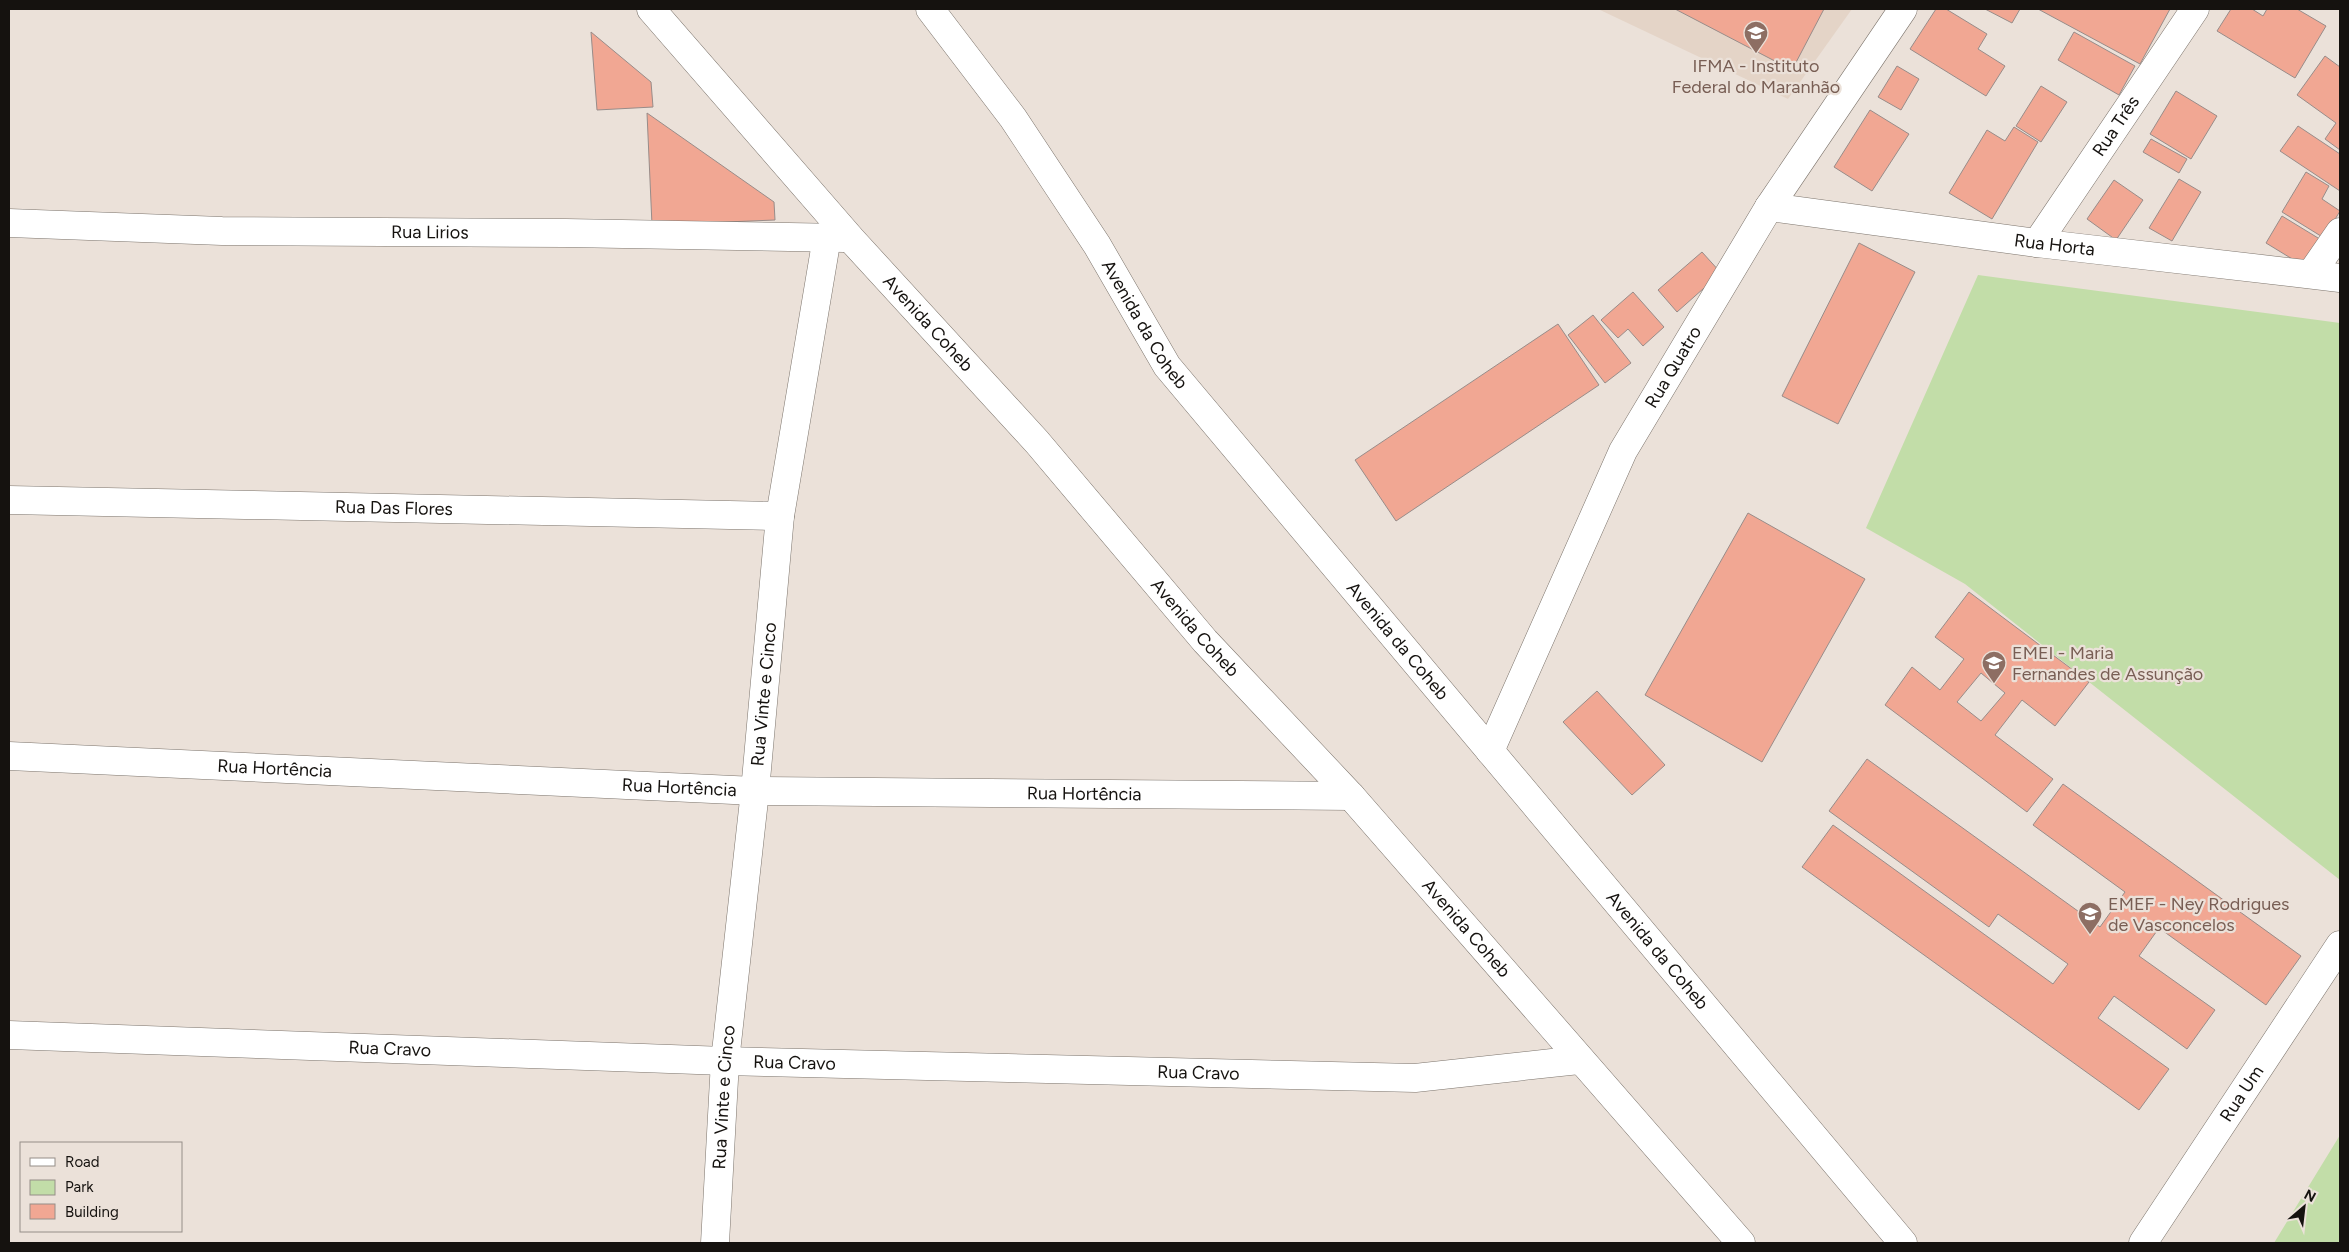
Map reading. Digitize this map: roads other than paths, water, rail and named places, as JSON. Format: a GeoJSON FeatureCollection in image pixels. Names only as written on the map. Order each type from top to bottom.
{"type":"FeatureCollection","features":[{"type":"Feature","properties":{"kind":"street","name":"Avenida Coheb"},"geometry":{"type":"LineString","coordinates":[[651,9],[839,238],[1037,442],[1205,641],[1350,796],[1741,1243]]}},
{"type":"Feature","properties":{"kind":"street","name":"Avenida da Coheb"},"geometry":{"type":"LineString","coordinates":[[930,9],[1013,118],[1096,245],[1167,366],[1904,1243]]}},
{"type":"Feature","properties":{"kind":"street","name":"Rua Quatro"},"geometry":{"type":"LineString","coordinates":[[1490,751],[1623,451],[1769,208],[1903,9]]}},
{"type":"Feature","properties":{"kind":"street","name":"Rua Três"},"geometry":{"type":"LineString","coordinates":[[2037,243],[2194,9]]}},
{"type":"Feature","properties":{"kind":"street","name":"Rua Horta"},"geometry":{"type":"LineString","coordinates":[[1769,208],[2037,243],[2340,278]]}},
{"type":"Feature","properties":{"kind":"street","name":"Rua Lirios"},"geometry":{"type":"LineString","coordinates":[[9,223],[222,231],[839,238]]}},
{"type":"Feature","properties":{"kind":"street"},"geometry":{"type":"LineString","coordinates":[[2311,274],[2340,232]]}},
{"type":"Feature","properties":{"kind":"street","name":"Rua Vinte e Cinco"},"geometry":{"type":"LineString","coordinates":[[715,1243],[725,1061],[755,791],[780,516],[839,238]]}},
{"type":"Feature","properties":{"kind":"street","name":"Rua Das Flores"},"geometry":{"type":"LineString","coordinates":[[9,500],[780,516]]}},
{"type":"Feature","properties":{"kind":"street","name":"Rua Hortência"},"geometry":{"type":"LineString","coordinates":[[9,756],[755,791],[1350,796]]}},
{"type":"Feature","properties":{"kind":"street","name":"Rua Um"},"geometry":{"type":"LineString","coordinates":[[2143,1243],[2331,976],[2340,945]]}},
{"type":"Feature","properties":{"kind":"street","name":"Rua Cravo"},"geometry":{"type":"LineString","coordinates":[[9,1035],[725,1061],[1415,1078],[1579,1060]]}},
{"type":"Feature","properties":{"kind":"place","name":"IFMA - Instituto Federal do Maranhão"},"geometry":{"type":"Point","coordinates":[1756,54]}},
{"type":"Feature","properties":{"kind":"place","name":"EMEI - Maria Fernandes de Assunção"},"geometry":{"type":"Point","coordinates":[1994,684]}},
{"type":"Feature","properties":{"kind":"place","name":"EMEF - Ney Rodrigues de Vasconcelos"},"geometry":{"type":"Point","coordinates":[2090,935]}}]}
